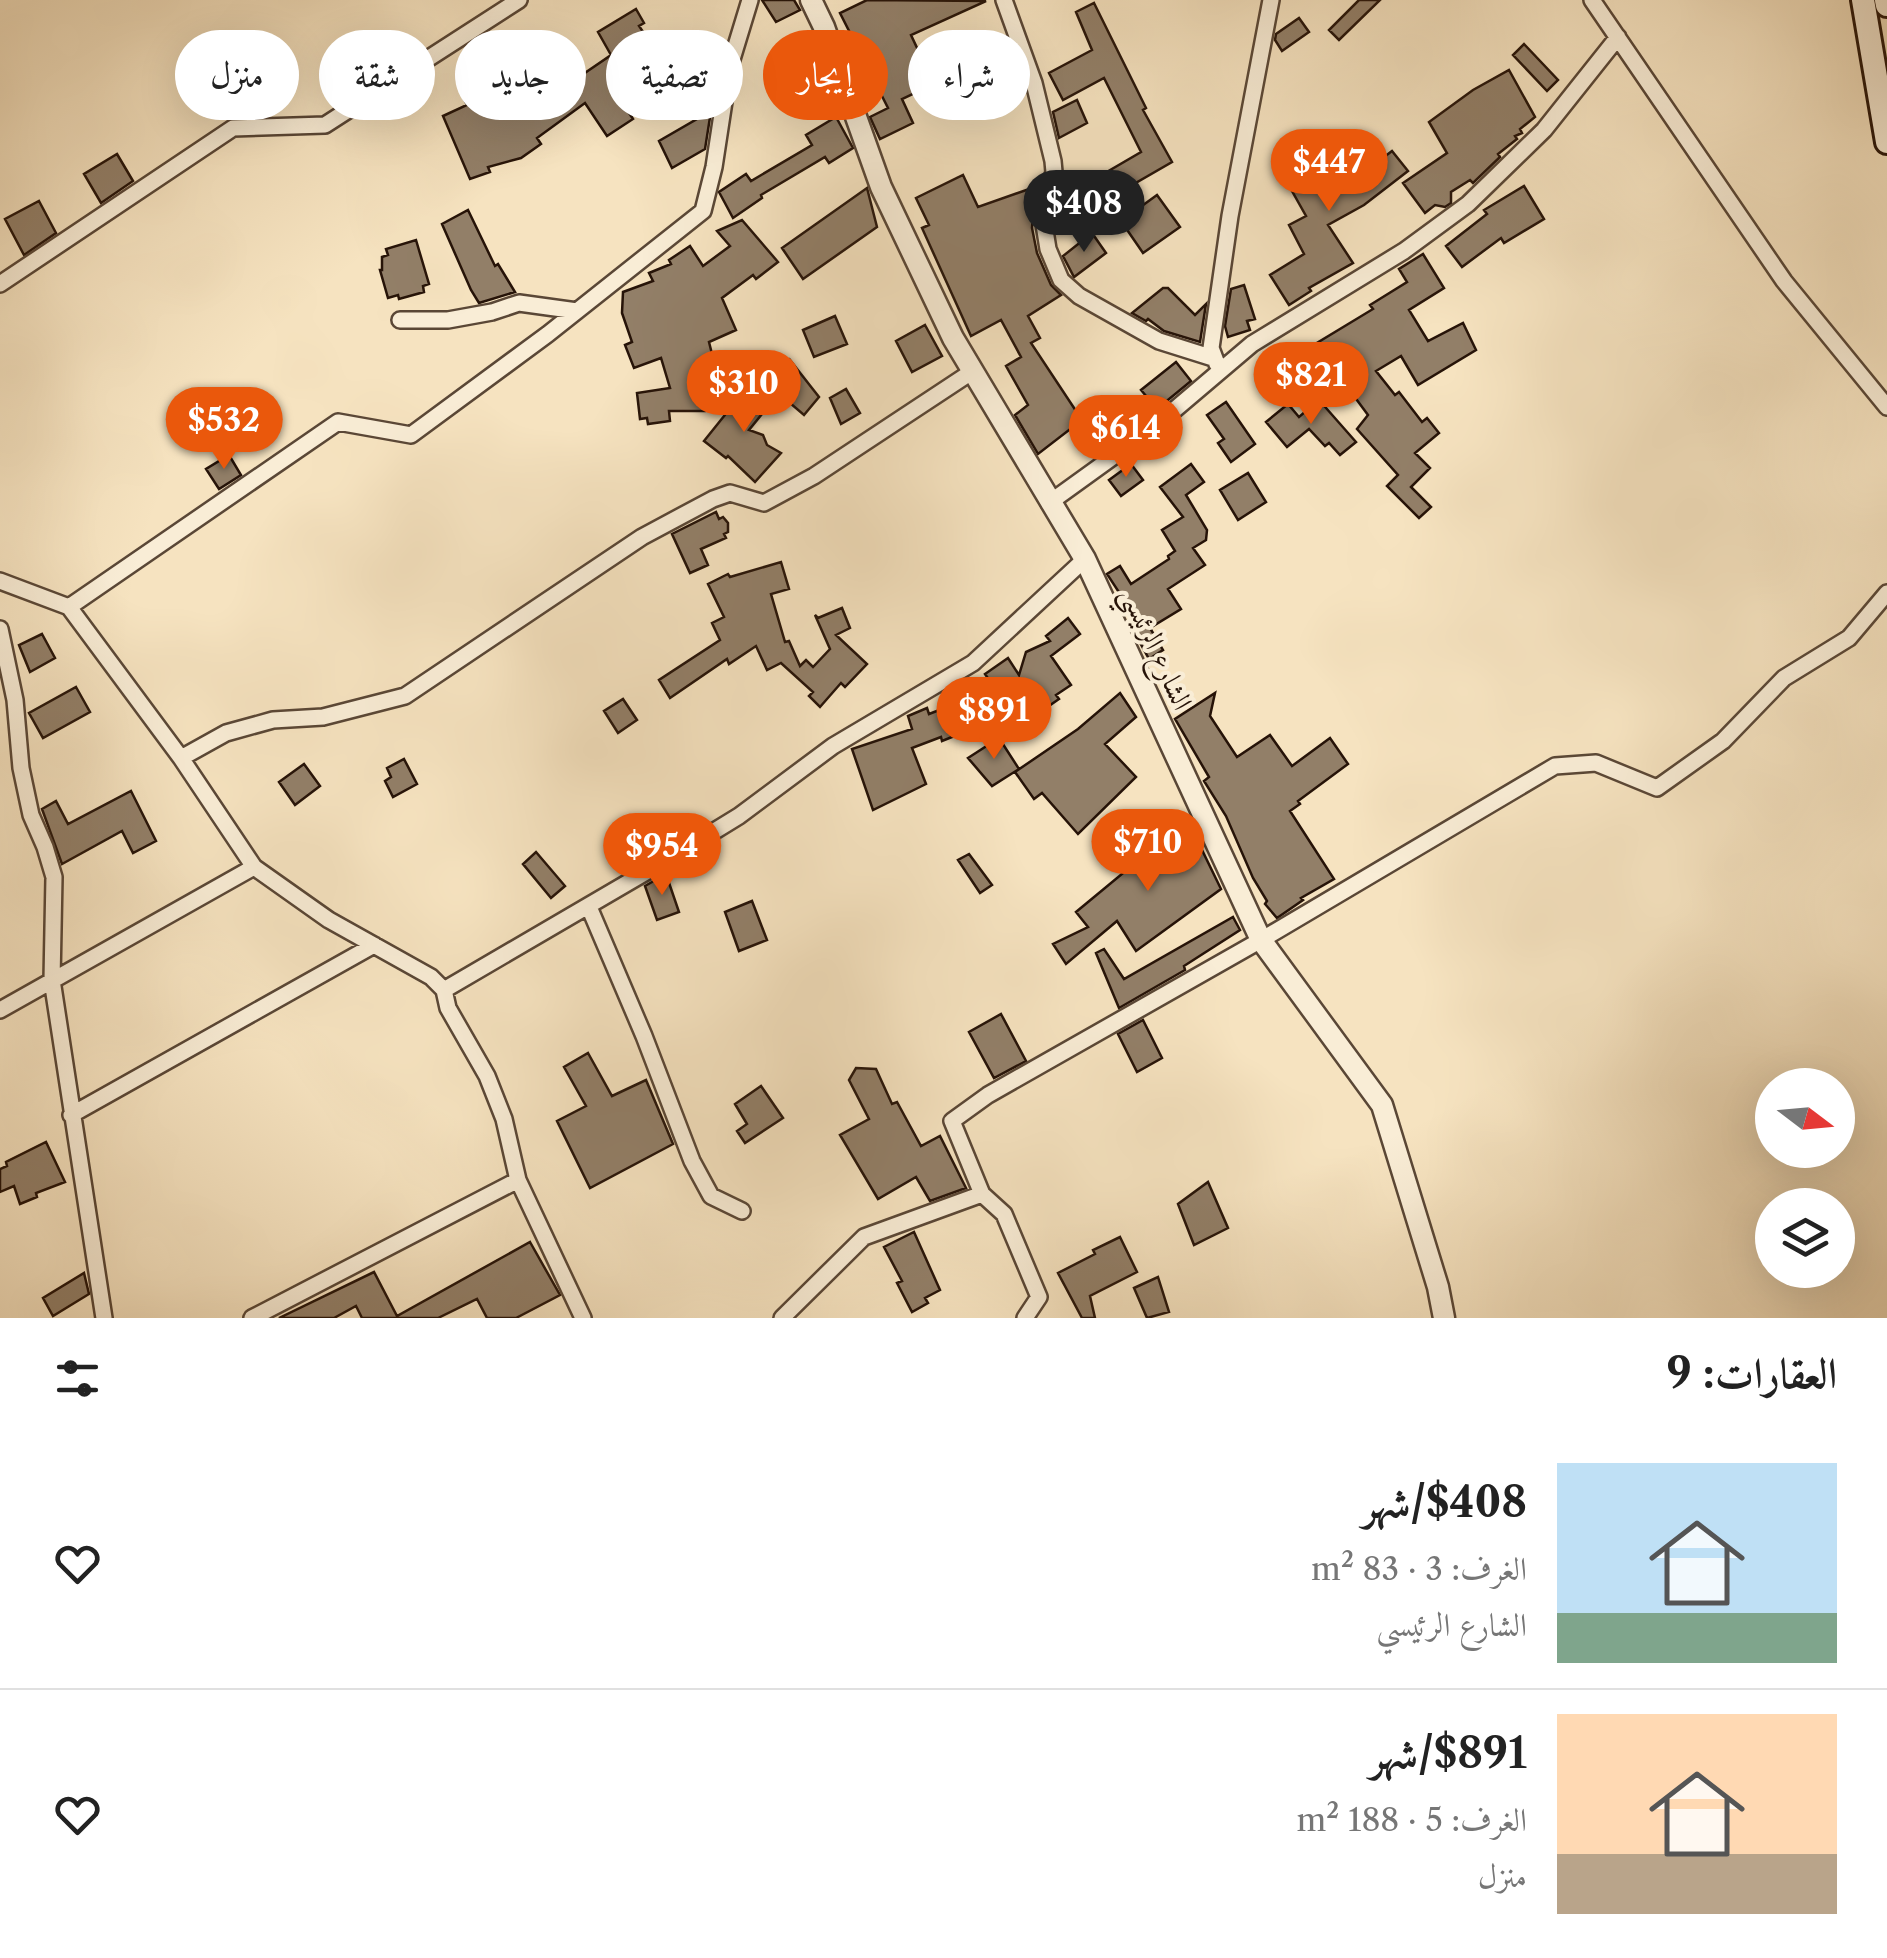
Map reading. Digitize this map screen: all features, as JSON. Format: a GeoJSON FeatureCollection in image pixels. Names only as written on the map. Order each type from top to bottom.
{"type":"FeatureCollection","features":[{"type":"Feature","properties":{"kind":"main road"},"geometry":{"type":"LineString","coordinates":[[1878,4],[1887,142]]}},
{"type":"Feature","properties":{"kind":"street"},"geometry":{"type":"LineString","coordinates":[[0,284],[233,128],[326,125],[519,0]]}},
{"type":"Feature","properties":{"kind":"street"},"geometry":{"type":"LineString","coordinates":[[69,607],[338,422],[411,436],[704,210],[729,69],[750,0]]}},
{"type":"Feature","properties":{"kind":"street","name":"الشارع الرئيسي"},"geometry":{"type":"LineString","coordinates":[[811,0],[824,26],[881,187],[953,338],[1085,559],[1262,940],[1382,1105],[1437,1315]]}},
{"type":"Feature","properties":{"kind":"street"},"geometry":{"type":"LineString","coordinates":[[1004,0],[1034,82],[1053,161],[1054,172],[1042,212],[1048,249],[1061,280],[1078,296],[1159,341],[1217,364]]}},
{"type":"Feature","properties":{"kind":"street"},"geometry":{"type":"LineString","coordinates":[[1217,364],[1211,348],[1230,216],[1271,0]]}},
{"type":"Feature","properties":{"kind":"street"},"geometry":{"type":"LineString","coordinates":[[1592,0],[1784,281],[1887,407]]}},
{"type":"Feature","properties":{"kind":"street"},"geometry":{"type":"LineString","coordinates":[[1050,504],[1106,466],[1217,364],[1404,251],[1468,204],[1544,130],[1618,37]]}},
{"type":"Feature","properties":{"kind":"street"},"geometry":{"type":"LineString","coordinates":[[400,320],[448,320],[519,303],[577,311]]}},
{"type":"Feature","properties":{"kind":"street"},"geometry":{"type":"LineString","coordinates":[[181,758],[226,732],[273,720],[323,717],[404,696],[642,537],[730,493],[764,503],[814,476],[972,372]]}},
{"type":"Feature","properties":{"kind":"street"},"geometry":{"type":"LineString","coordinates":[[444,990],[739,816],[833,746],[973,663],[1085,559]]}},
{"type":"Feature","properties":{"kind":"street"},"geometry":{"type":"LineString","coordinates":[[0,580],[69,607],[181,758],[254,867],[329,920],[431,977],[444,990],[448,1008],[487,1076],[504,1119],[518,1180],[582,1318]]}},
{"type":"Feature","properties":{"kind":"street"},"geometry":{"type":"LineString","coordinates":[[1025,1318],[1039,1297],[1004,1214],[982,1194],[952,1121],[988,1096],[1555,766],[1596,763],[1657,788],[1723,742],[1784,678],[1850,638],[1887,593]]}},
{"type":"Feature","properties":{"kind":"street"},"geometry":{"type":"LineString","coordinates":[[0,629],[8,704],[30,814],[46,846],[54,877],[52,980],[104,1318]]}},
{"type":"Feature","properties":{"kind":"street"},"geometry":{"type":"LineString","coordinates":[[0,1010],[254,867]]}},
{"type":"Feature","properties":{"kind":"street"},"geometry":{"type":"LineString","coordinates":[[589,907],[692,1161],[711,1196],[742,1212]]}},
{"type":"Feature","properties":{"kind":"street"},"geometry":{"type":"LineString","coordinates":[[71,1115],[374,946]]}},
{"type":"Feature","properties":{"kind":"street"},"geometry":{"type":"LineString","coordinates":[[252,1318],[518,1180]]}},
{"type":"Feature","properties":{"kind":"street"},"geometry":{"type":"LineString","coordinates":[[782,1318],[864,1237],[982,1194]]}},
{"type":"Feature","properties":{"kind":"building"},"geometry":{"type":"Polygon","coordinates":[[[762,0],[794,0],[800,10],[776,22],[762,0]]]}},
{"type":"Feature","properties":{"kind":"building"},"geometry":{"type":"Polygon","coordinates":[[[867,0],[986,1],[922,30],[908,30],[908,96],[902,99],[908,120],[913,123],[880,139],[871,120],[888,120],[888,30],[849,30],[840,13],[867,0]]]}},
{"type":"Feature","properties":{"kind":"building"},"geometry":{"type":"Polygon","coordinates":[[[1359,0],[1380,0],[1339,40],[1329,30],[1359,0]]]}},
{"type":"Feature","properties":{"kind":"building"},"geometry":{"type":"Polygon","coordinates":[[[1094,3],[1146,108],[1143,110],[1172,162],[1061,226],[1054,213],[1057,201],[1141,152],[1104,78],[1063,100],[1049,73],[1092,50],[1076,12],[1094,3]]]}},
{"type":"Feature","properties":{"kind":"building"},"geometry":{"type":"Polygon","coordinates":[[[636,9],[644,23],[639,26],[642,30],[606,30],[606,46],[598,32],[636,9]]]}},
{"type":"Feature","properties":{"kind":"building"},"geometry":{"type":"Polygon","coordinates":[[[1299,18],[1309,32],[1282,51],[1276,34],[1299,18]]]}},
{"type":"Feature","properties":{"kind":"building"},"geometry":{"type":"Polygon","coordinates":[[[1524,44],[1558,80],[1547,91],[1513,55],[1524,44]]]}},
{"type":"Feature","properties":{"kind":"building"},"geometry":{"type":"Polygon","coordinates":[[[606,58],[606,120],[631,120],[607,136],[586,104],[586,72],[606,58]]]}},
{"type":"Feature","properties":{"kind":"building"},"geometry":{"type":"Polygon","coordinates":[[[1509,70],[1535,117],[1473,183],[1470,180],[1451,192],[1451,203],[1445,207],[1435,205],[1425,213],[1403,183],[1447,153],[1429,122],[1509,70]]]}},
{"type":"Feature","properties":{"kind":"building"},"geometry":{"type":"Polygon","coordinates":[[[1077,100],[1087,123],[1059,138],[1053,112],[1077,100]]]}},
{"type":"Feature","properties":{"kind":"building"},"geometry":{"type":"Polygon","coordinates":[[[455,110],[455,120],[562,120],[537,138],[541,144],[521,158],[488,167],[490,172],[470,179],[443,116],[455,110]]]}},
{"type":"Feature","properties":{"kind":"building"},"geometry":{"type":"Polygon","coordinates":[[[695,120],[710,120],[705,149],[672,168],[659,141],[695,120]]]}},
{"type":"Feature","properties":{"kind":"building"},"geometry":{"type":"Polygon","coordinates":[[[838,120],[853,148],[829,163],[825,157],[761,195],[733,218],[719,192],[746,174],[751,181],[812,145],[806,135],[838,120]]]}},
{"type":"Feature","properties":{"kind":"building"},"geometry":{"type":"Polygon","coordinates":[[[1350,145],[1366,171],[1392,151],[1408,171],[1364,205],[1328,225],[1353,263],[1309,288],[1311,291],[1289,305],[1270,275],[1304,254],[1289,225],[1306,216],[1283,175],[1323,152],[1328,160],[1350,145]]]}},
{"type":"Feature","properties":{"kind":"building"},"geometry":{"type":"Polygon","coordinates":[[[117,154],[133,181],[101,203],[84,174],[117,154]]]}},
{"type":"Feature","properties":{"kind":"building"},"geometry":{"type":"Polygon","coordinates":[[[963,175],[978,207],[1029,189],[1034,201],[1032,228],[1037,253],[1051,285],[1061,295],[1028,316],[1040,338],[1031,343],[1082,420],[1038,454],[1015,415],[1028,405],[1006,366],[1021,357],[1001,320],[971,336],[922,228],[929,225],[916,198],[963,175]]]}},
{"type":"Feature","properties":{"kind":"building"},"geometry":{"type":"Polygon","coordinates":[[[1524,186],[1544,219],[1504,243],[1501,238],[1462,267],[1446,246],[1487,214],[1484,210],[1524,186]]]}},
{"type":"Feature","properties":{"kind":"building"},"geometry":{"type":"Polygon","coordinates":[[[867,188],[877,227],[803,279],[782,248],[867,188]]]}},
{"type":"Feature","properties":{"kind":"building"},"geometry":{"type":"Polygon","coordinates":[[[1157,195],[1180,227],[1143,253],[1121,221],[1157,195]]]}},
{"type":"Feature","properties":{"kind":"building"},"geometry":{"type":"Polygon","coordinates":[[[39,201],[56,233],[24,255],[5,219],[39,201]]]}},
{"type":"Feature","properties":{"kind":"building"},"geometry":{"type":"Polygon","coordinates":[[[468,210],[495,266],[498,264],[515,292],[479,303],[471,290],[442,224],[468,210]]]}},
{"type":"Feature","properties":{"kind":"building"},"geometry":{"type":"Polygon","coordinates":[[[742,220],[778,262],[722,298],[736,330],[709,342],[719,382],[705,411],[669,411],[670,421],[648,424],[647,418],[640,419],[637,393],[670,388],[661,358],[634,368],[625,345],[632,342],[622,313],[623,292],[653,281],[649,273],[671,264],[669,260],[690,246],[703,266],[730,246],[717,231],[742,220]]]}},
{"type":"Feature","properties":{"kind":"building"},"geometry":{"type":"Polygon","coordinates":[[[1092,233],[1106,253],[1074,277],[1063,256],[1092,233]]]}},
{"type":"Feature","properties":{"kind":"building"},"geometry":{"type":"Polygon","coordinates":[[[416,240],[429,284],[423,286],[424,292],[388,298],[380,270],[382,257],[388,255],[386,249],[416,240]]]}},
{"type":"Feature","properties":{"kind":"building"},"geometry":{"type":"Polygon","coordinates":[[[1423,254],[1444,288],[1409,310],[1428,341],[1463,323],[1476,350],[1418,385],[1401,356],[1376,371],[1395,395],[1399,392],[1422,422],[1427,418],[1439,433],[1415,453],[1430,468],[1411,487],[1431,507],[1419,518],[1387,486],[1398,475],[1357,429],[1368,415],[1348,388],[1334,396],[1307,349],[1373,309],[1370,305],[1407,282],[1399,269],[1423,254]]]}},
{"type":"Feature","properties":{"kind":"building"},"geometry":{"type":"Polygon","coordinates":[[[1244,285],[1255,319],[1247,321],[1250,330],[1228,337],[1225,326],[1231,289],[1244,285]]]}},
{"type":"Feature","properties":{"kind":"building"},"geometry":{"type":"Polygon","coordinates":[[[1168,288],[1195,315],[1206,304],[1200,342],[1164,331],[1132,313],[1168,288]]]}},
{"type":"Feature","properties":{"kind":"building"},"geometry":{"type":"Polygon","coordinates":[[[835,316],[847,344],[814,357],[803,330],[835,316]]]}},
{"type":"Feature","properties":{"kind":"building"},"geometry":{"type":"Polygon","coordinates":[[[925,325],[942,356],[912,372],[896,341],[925,325]]]}},
{"type":"Feature","properties":{"kind":"building"},"geometry":{"type":"Polygon","coordinates":[[[790,360],[819,397],[804,415],[777,392],[790,360]]]}},
{"type":"Feature","properties":{"kind":"building"},"geometry":{"type":"Polygon","coordinates":[[[1176,362],[1191,381],[1157,409],[1141,390],[1176,362]]]}},
{"type":"Feature","properties":{"kind":"building"},"geometry":{"type":"Polygon","coordinates":[[[749,385],[771,403],[749,430],[763,435],[767,445],[781,453],[755,482],[728,456],[704,441],[749,385]]]}},
{"type":"Feature","properties":{"kind":"building"},"geometry":{"type":"Polygon","coordinates":[[[846,389],[860,413],[841,424],[830,398],[846,389]]]}},
{"type":"Feature","properties":{"kind":"building"},"geometry":{"type":"Polygon","coordinates":[[[1319,400],[1356,442],[1340,455],[1309,429],[1287,447],[1266,422],[1288,404],[1299,417],[1319,400]]]}},
{"type":"Feature","properties":{"kind":"building"},"geometry":{"type":"Polygon","coordinates":[[[1226,402],[1255,444],[1231,462],[1218,443],[1224,439],[1207,415],[1226,402]]]}},
{"type":"Feature","properties":{"kind":"building"},"geometry":{"type":"Polygon","coordinates":[[[229,455],[241,475],[219,489],[206,469],[229,455]]]}},
{"type":"Feature","properties":{"kind":"building"},"geometry":{"type":"Polygon","coordinates":[[[1131,464],[1143,480],[1121,496],[1109,480],[1131,464]]]}},
{"type":"Feature","properties":{"kind":"building"},"geometry":{"type":"Polygon","coordinates":[[[1191,464],[1204,482],[1186,495],[1207,530],[1206,540],[1193,548],[1205,565],[1168,589],[1181,609],[1150,628],[1163,650],[1149,659],[1132,628],[1139,623],[1107,574],[1120,566],[1131,584],[1169,559],[1175,551],[1162,530],[1183,517],[1160,487],[1191,464]]]}},
{"type":"Feature","properties":{"kind":"building"},"geometry":{"type":"Polygon","coordinates":[[[1248,473],[1266,502],[1238,520],[1220,490],[1248,473]]]}},
{"type":"Feature","properties":{"kind":"building"},"geometry":{"type":"Polygon","coordinates":[[[716,512],[719,519],[723,517],[728,523],[726,538],[701,549],[708,565],[690,573],[672,534],[716,512]]]}},
{"type":"Feature","properties":{"kind":"building"},"geometry":{"type":"Polygon","coordinates":[[[781,562],[789,589],[771,594],[785,642],[789,641],[800,666],[806,660],[813,667],[830,649],[815,615],[818,618],[842,608],[850,628],[836,635],[867,664],[845,687],[841,683],[820,707],[809,696],[813,692],[781,663],[767,670],[756,646],[729,664],[727,659],[670,698],[659,680],[720,640],[712,623],[724,617],[708,584],[728,574],[730,577],[781,562]]]}},
{"type":"Feature","properties":{"kind":"building"},"geometry":{"type":"Polygon","coordinates":[[[1068,618],[1080,634],[1051,656],[1071,685],[1056,695],[1059,699],[1043,710],[1037,703],[942,741],[941,737],[912,748],[926,784],[873,810],[852,749],[912,729],[908,716],[927,708],[929,714],[952,705],[954,710],[994,687],[985,674],[1008,658],[1019,675],[1026,652],[1050,641],[1046,636],[1068,618]]]}},
{"type":"Feature","properties":{"kind":"building"},"geometry":{"type":"Polygon","coordinates":[[[42,634],[55,658],[30,672],[19,645],[42,634]]]}},
{"type":"Feature","properties":{"kind":"building"},"geometry":{"type":"Polygon","coordinates":[[[76,687],[90,712],[43,738],[29,713],[76,687]]]}},
{"type":"Feature","properties":{"kind":"building"},"geometry":{"type":"Polygon","coordinates":[[[1120,693],[1136,717],[1105,744],[1136,777],[1078,834],[1042,793],[1034,799],[1015,772],[1078,729],[1120,693]]]}},
{"type":"Feature","properties":{"kind":"building"},"geometry":{"type":"Polygon","coordinates":[[[1215,693],[1210,716],[1237,757],[1270,735],[1292,766],[1330,738],[1348,764],[1290,811],[1334,879],[1277,918],[1265,904],[1267,901],[1226,816],[1204,781],[1209,777],[1175,719],[1215,693]]]}},
{"type":"Feature","properties":{"kind":"building"},"geometry":{"type":"Polygon","coordinates":[[[623,699],[637,720],[618,733],[604,711],[623,699]]]}},
{"type":"Feature","properties":{"kind":"building"},"geometry":{"type":"Polygon","coordinates":[[[999,738],[1019,769],[992,786],[968,758],[999,738]]]}},
{"type":"Feature","properties":{"kind":"building"},"geometry":{"type":"Polygon","coordinates":[[[404,759],[417,784],[393,797],[385,781],[391,777],[387,768],[404,759]]]}},
{"type":"Feature","properties":{"kind":"building"},"geometry":{"type":"Polygon","coordinates":[[[304,764],[320,786],[295,805],[279,782],[304,764]]]}},
{"type":"Feature","properties":{"kind":"building"},"geometry":{"type":"Polygon","coordinates":[[[131,791],[156,841],[133,853],[122,831],[62,864],[42,809],[56,801],[68,824],[131,791]]]}},
{"type":"Feature","properties":{"kind":"building"},"geometry":{"type":"Polygon","coordinates":[[[1180,818],[1193,832],[1221,889],[1136,951],[1117,921],[1066,964],[1053,944],[1088,927],[1076,912],[1157,845],[1154,842],[1180,818]]]}},
{"type":"Feature","properties":{"kind":"building"},"geometry":{"type":"Polygon","coordinates":[[[536,852],[565,886],[551,898],[523,864],[536,852]]]}},
{"type":"Feature","properties":{"kind":"building"},"geometry":{"type":"Polygon","coordinates":[[[969,854],[992,885],[980,893],[958,860],[969,854]]]}},
{"type":"Feature","properties":{"kind":"building"},"geometry":{"type":"Polygon","coordinates":[[[666,874],[679,912],[657,920],[645,886],[666,874]]]}},
{"type":"Feature","properties":{"kind":"building"},"geometry":{"type":"Polygon","coordinates":[[[752,901],[767,940],[739,951],[725,912],[752,901]]]}},
{"type":"Feature","properties":{"kind":"building"},"geometry":{"type":"Polygon","coordinates":[[[1233,917],[1240,930],[1184,966],[1185,970],[1119,1008],[1096,953],[1104,949],[1124,979],[1233,917]]]}},
{"type":"Feature","properties":{"kind":"building"},"geometry":{"type":"Polygon","coordinates":[[[1001,1014],[1026,1061],[994,1078],[969,1032],[1001,1014]]]}},
{"type":"Feature","properties":{"kind":"building"},"geometry":{"type":"Polygon","coordinates":[[[1143,1020],[1162,1058],[1137,1072],[1118,1034],[1143,1020]]]}},
{"type":"Feature","properties":{"kind":"building"},"geometry":{"type":"Polygon","coordinates":[[[588,1053],[612,1096],[646,1080],[673,1144],[590,1188],[557,1121],[586,1106],[564,1067],[588,1053]]]}},
{"type":"Feature","properties":{"kind":"building"},"geometry":{"type":"Polygon","coordinates":[[[856,1068],[876,1069],[892,1104],[897,1102],[921,1146],[940,1136],[966,1188],[930,1201],[916,1177],[878,1199],[840,1135],[869,1119],[849,1080],[856,1068]]]}},
{"type":"Feature","properties":{"kind":"building"},"geometry":{"type":"Polygon","coordinates":[[[761,1086],[783,1118],[745,1143],[737,1131],[747,1124],[735,1104],[761,1086]]]}},
{"type":"Feature","properties":{"kind":"building"},"geometry":{"type":"Polygon","coordinates":[[[46,1142],[65,1182],[20,1204],[14,1186],[0,1192],[0,1169],[7,1166],[6,1162],[46,1142]]]}},
{"type":"Feature","properties":{"kind":"building"},"geometry":{"type":"Polygon","coordinates":[[[1208,1182],[1228,1228],[1194,1245],[1178,1204],[1208,1182]]]}},
{"type":"Feature","properties":{"kind":"building"},"geometry":{"type":"Polygon","coordinates":[[[914,1232],[940,1290],[912,1312],[897,1283],[902,1281],[884,1247],[914,1232]]]}},
{"type":"Feature","properties":{"kind":"building"},"geometry":{"type":"Polygon","coordinates":[[[1120,1237],[1137,1272],[1090,1296],[1095,1318],[1082,1318],[1058,1273],[1120,1237]]]}},
{"type":"Feature","properties":{"kind":"building"},"geometry":{"type":"Polygon","coordinates":[[[530,1242],[560,1295],[516,1318],[487,1318],[477,1299],[438,1318],[362,1318],[356,1306],[334,1318],[279,1318],[374,1272],[397,1316],[530,1242]]]}},
{"type":"Feature","properties":{"kind":"building"},"geometry":{"type":"Polygon","coordinates":[[[84,1273],[89,1294],[53,1316],[43,1298],[84,1273]]]}},
{"type":"Feature","properties":{"kind":"building"},"geometry":{"type":"Polygon","coordinates":[[[1158,1277],[1169,1312],[1147,1318],[1134,1288],[1158,1277]]]}}]}
